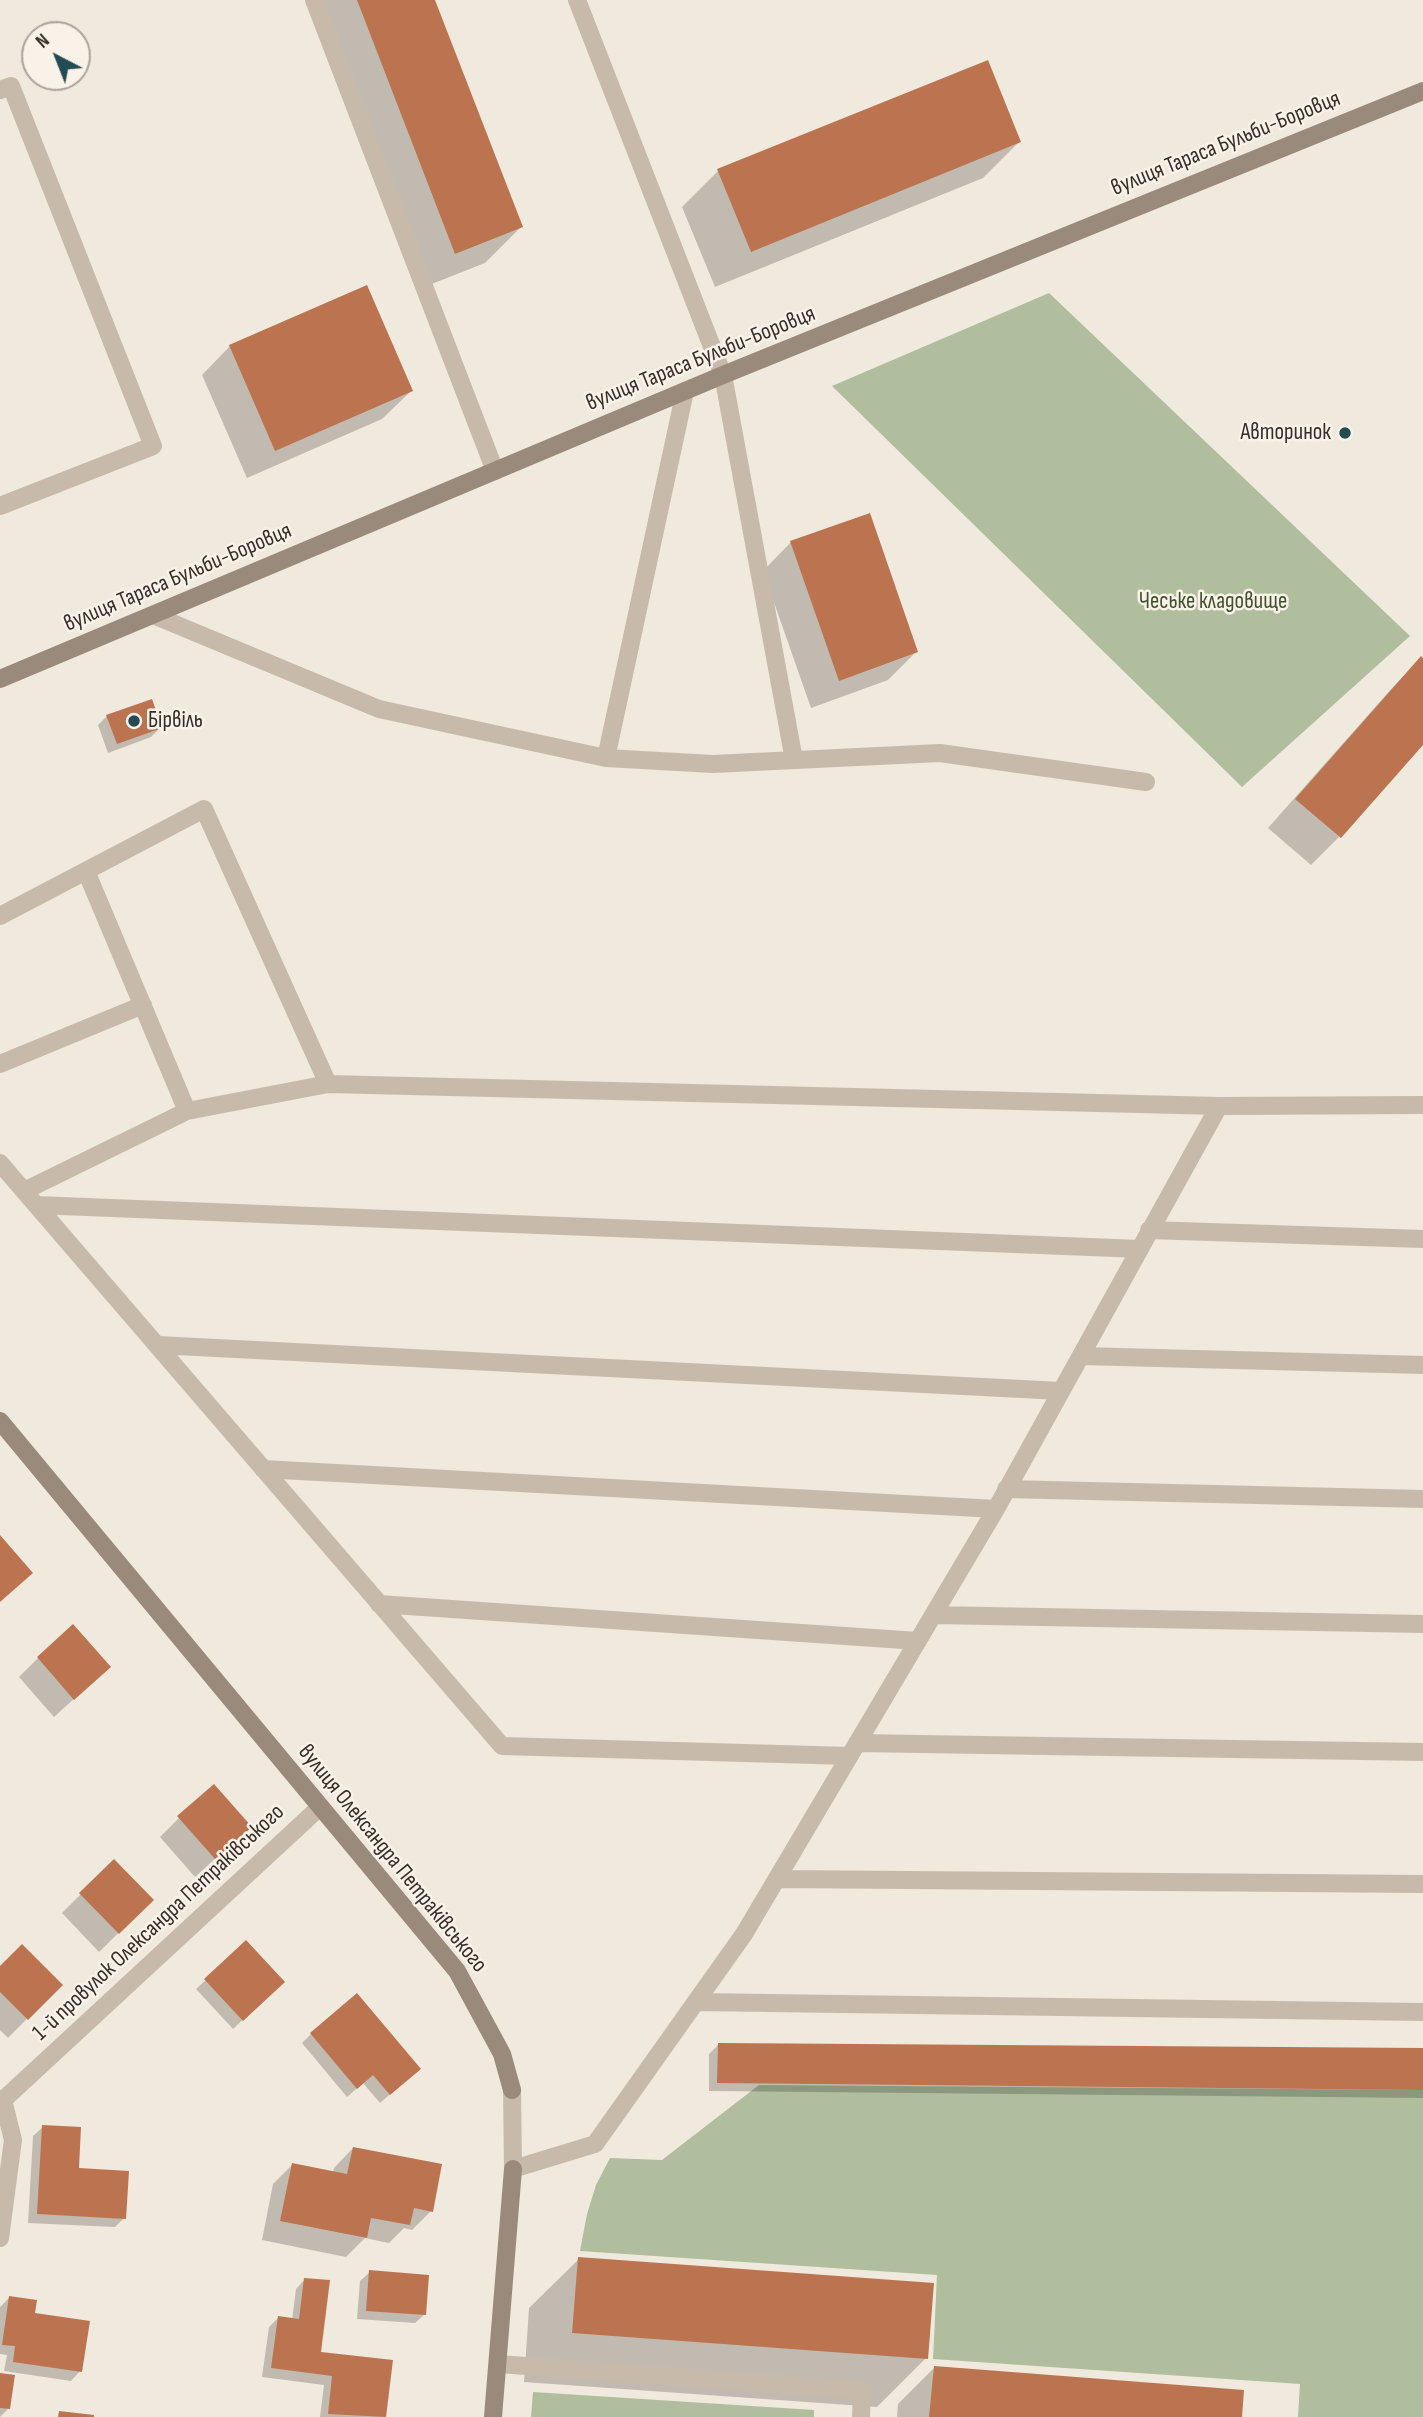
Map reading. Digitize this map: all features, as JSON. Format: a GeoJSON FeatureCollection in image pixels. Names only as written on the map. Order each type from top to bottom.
{"type":"FeatureCollection","features":[{"type":"Feature","properties":{"kind":"street"},"geometry":{"type":"LineString","coordinates":[[314,0],[495,471]]}},
{"type":"Feature","properties":{"kind":"street"},"geometry":{"type":"LineString","coordinates":[[576,0],[723,375],[794,760]]}},
{"type":"Feature","properties":{"kind":"street"},"geometry":{"type":"LineString","coordinates":[[0,90],[11,86],[153,446],[0,506]]}},
{"type":"Feature","properties":{"kind":"street","name":"вулиця Тараса Бульби-Боровця"},"geometry":{"type":"LineString","coordinates":[[0,679],[723,375],[1423,91]]}},
{"type":"Feature","properties":{"kind":"street"},"geometry":{"type":"LineString","coordinates":[[606,758],[685,391]]}},
{"type":"Feature","properties":{"kind":"street"},"geometry":{"type":"LineString","coordinates":[[153,615],[379,709],[606,758],[713,764],[940,753],[1146,782]]}},
{"type":"Feature","properties":{"kind":"street"},"geometry":{"type":"LineString","coordinates":[[0,916],[204,809],[328,1084]]}},
{"type":"Feature","properties":{"kind":"street"},"geometry":{"type":"LineString","coordinates":[[86,871],[187,1111]]}},
{"type":"Feature","properties":{"kind":"street"},"geometry":{"type":"LineString","coordinates":[[0,1063],[143,1005]]}},
{"type":"Feature","properties":{"kind":"street"},"geometry":{"type":"LineString","coordinates":[[24,1191],[187,1111],[328,1084],[1219,1106],[1423,1105]]}},
{"type":"Feature","properties":{"kind":"street"},"geometry":{"type":"LineString","coordinates":[[513,2169],[595,2144],[744,1934],[996,1509],[1219,1106]]}},
{"type":"Feature","properties":{"kind":"street"},"geometry":{"type":"LineString","coordinates":[[0,1163],[502,1746],[1423,1752]]}},
{"type":"Feature","properties":{"kind":"street"},"geometry":{"type":"LineString","coordinates":[[36,1205],[1140,1249]]}},
{"type":"Feature","properties":{"kind":"street"},"geometry":{"type":"LineString","coordinates":[[1149,1230],[1423,1240]]}},
{"type":"Feature","properties":{"kind":"street"},"geometry":{"type":"LineString","coordinates":[[157,1345],[1061,1391]]}},
{"type":"Feature","properties":{"kind":"street"},"geometry":{"type":"LineString","coordinates":[[1081,1356],[1423,1365]]}},
{"type":"Feature","properties":{"kind":"street","name":"вулиця Олександра Петраківського"},"geometry":{"type":"LineString","coordinates":[[0,1421],[457,1970],[502,2054],[512,2091],[513,2169],[494,2417]]}},
{"type":"Feature","properties":{"kind":"street"},"geometry":{"type":"LineString","coordinates":[[264,1469],[996,1509]]}},
{"type":"Feature","properties":{"kind":"street"},"geometry":{"type":"LineString","coordinates":[[1006,1489],[1423,1499]]}},
{"type":"Feature","properties":{"kind":"street"},"geometry":{"type":"LineString","coordinates":[[379,1604],[918,1641]]}},
{"type":"Feature","properties":{"kind":"street"},"geometry":{"type":"LineString","coordinates":[[933,1615],[1423,1623]]}},
{"type":"Feature","properties":{"kind":"street","name":"1-й провулок Олександра Петраківського"},"geometry":{"type":"LineString","coordinates":[[2,2102],[320,1808]]}},
{"type":"Feature","properties":{"kind":"street"},"geometry":{"type":"LineString","coordinates":[[776,1879],[1423,1884]]}},
{"type":"Feature","properties":{"kind":"street"},"geometry":{"type":"LineString","coordinates":[[696,2002],[1423,2012]]}},
{"type":"Feature","properties":{"kind":"street"},"geometry":{"type":"LineString","coordinates":[[0,2238],[13,2140],[2,2102]]}},
{"type":"Feature","properties":{"kind":"street"},"geometry":{"type":"LineString","coordinates":[[498,2364],[862,2390],[860,2417]]}},
{"type":"Feature","properties":{"kind":"green space","name":"Чеське кладовище"},"geometry":{"type":"Polygon","coordinates":[[[1049,293],[1410,636],[1242,787],[832,386],[1049,293]]]}},
{"type":"Feature","properties":{"kind":"green space"},"geometry":{"type":"Polygon","coordinates":[[[759,2085],[1423,2090],[1423,2417],[1298,2417],[1300,2384],[933,2359],[937,2275],[580,2251],[596,2185],[610,2158],[662,2160],[759,2085]]]}},
{"type":"Feature","properties":{"kind":"green space"},"geometry":{"type":"Polygon","coordinates":[[[533,2392],[814,2410],[814,2417],[531,2417],[533,2392]]]}},
{"type":"Feature","properties":{"kind":"building"},"geometry":{"type":"Polygon","coordinates":[[[357,0],[435,0],[523,227],[455,254],[357,0]]]}},
{"type":"Feature","properties":{"kind":"building"},"geometry":{"type":"Polygon","coordinates":[[[988,60],[1021,142],[751,252],[717,169],[988,60]]]}},
{"type":"Feature","properties":{"kind":"building"},"geometry":{"type":"Polygon","coordinates":[[[367,285],[413,391],[275,451],[229,345],[367,285]]]}},
{"type":"Feature","properties":{"kind":"building"},"geometry":{"type":"Polygon","coordinates":[[[870,513],[918,652],[839,681],[790,541],[870,513]]]}},
{"type":"Feature","properties":{"kind":"building"},"geometry":{"type":"Polygon","coordinates":[[[1421,656],[1423,745],[1341,838],[1295,799],[1421,656]]]}},
{"type":"Feature","properties":{"kind":"building","name":"Бірвіль"},"geometry":{"type":"Polygon","coordinates":[[[152,699],[162,728],[117,744],[106,715],[152,699]]]}},
{"type":"Feature","properties":{"kind":"building"},"geometry":{"type":"Polygon","coordinates":[[[0,1535],[33,1573],[0,1602],[0,1535]]]}},
{"type":"Feature","properties":{"kind":"building"},"geometry":{"type":"Polygon","coordinates":[[[73,1624],[111,1667],[74,1700],[37,1657],[73,1624]]]}},
{"type":"Feature","properties":{"kind":"building"},"geometry":{"type":"Polygon","coordinates":[[[214,1784],[252,1827],[215,1859],[177,1816],[214,1784]]]}},
{"type":"Feature","properties":{"kind":"building"},"geometry":{"type":"Polygon","coordinates":[[[114,1859],[154,1900],[119,1934],[79,1893],[114,1859]]]}},
{"type":"Feature","properties":{"kind":"building"},"geometry":{"type":"Polygon","coordinates":[[[246,1940],[285,1982],[243,2021],[204,1979],[246,1940]]]}},
{"type":"Feature","properties":{"kind":"building"},"geometry":{"type":"Polygon","coordinates":[[[22,1944],[63,1985],[28,2020],[0,1992],[0,1966],[22,1944]]]}},
{"type":"Feature","properties":{"kind":"building"},"geometry":{"type":"Polygon","coordinates":[[[357,1993],[421,2069],[390,2095],[373,2075],[357,2089],[310,2033],[357,1993]]]}},
{"type":"Feature","properties":{"kind":"building"},"geometry":{"type":"Polygon","coordinates":[[[718,2043],[1423,2048],[1423,2090],[717,2083],[718,2043]]]}},
{"type":"Feature","properties":{"kind":"building"},"geometry":{"type":"Polygon","coordinates":[[[42,2125],[81,2127],[79,2168],[129,2171],[126,2219],[37,2214],[42,2125]]]}},
{"type":"Feature","properties":{"kind":"building"},"geometry":{"type":"Polygon","coordinates":[[[353,2147],[442,2164],[433,2212],[414,2208],[410,2225],[371,2218],[367,2238],[280,2221],[292,2163],[347,2174],[353,2147]]]}},
{"type":"Feature","properties":{"kind":"building"},"geometry":{"type":"Polygon","coordinates":[[[578,2257],[934,2283],[928,2359],[572,2333],[578,2257]]]}},
{"type":"Feature","properties":{"kind":"building"},"geometry":{"type":"Polygon","coordinates":[[[369,2270],[429,2275],[426,2315],[366,2311],[369,2270]]]}},
{"type":"Feature","properties":{"kind":"building"},"geometry":{"type":"Polygon","coordinates":[[[304,2278],[330,2280],[321,2352],[393,2360],[386,2417],[328,2414],[332,2376],[271,2368],[278,2316],[299,2319],[304,2278]]]}},
{"type":"Feature","properties":{"kind":"building"},"geometry":{"type":"Polygon","coordinates":[[[9,2296],[37,2300],[35,2313],[90,2321],[82,2372],[13,2362],[15,2346],[2,2345],[9,2296]]]}},
{"type":"Feature","properties":{"kind":"building"},"geometry":{"type":"Polygon","coordinates":[[[934,2366],[1244,2390],[1242,2417],[929,2417],[934,2366]]]}},
{"type":"Feature","properties":{"kind":"building"},"geometry":{"type":"Polygon","coordinates":[[[0,2373],[15,2375],[10,2409],[0,2408],[0,2373]]]}},
{"type":"Feature","properties":{"kind":"building"},"geometry":{"type":"Polygon","coordinates":[[[59,2411],[94,2415],[94,2417],[58,2417],[59,2411]]]}},
{"type":"Feature","properties":{"kind":"place","name":"Авторинок"},"geometry":{"type":"Point","coordinates":[1345,433]}},
{"type":"Feature","properties":{"kind":"place","name":"Бірвіль"},"geometry":{"type":"Point","coordinates":[134,721]}}]}
